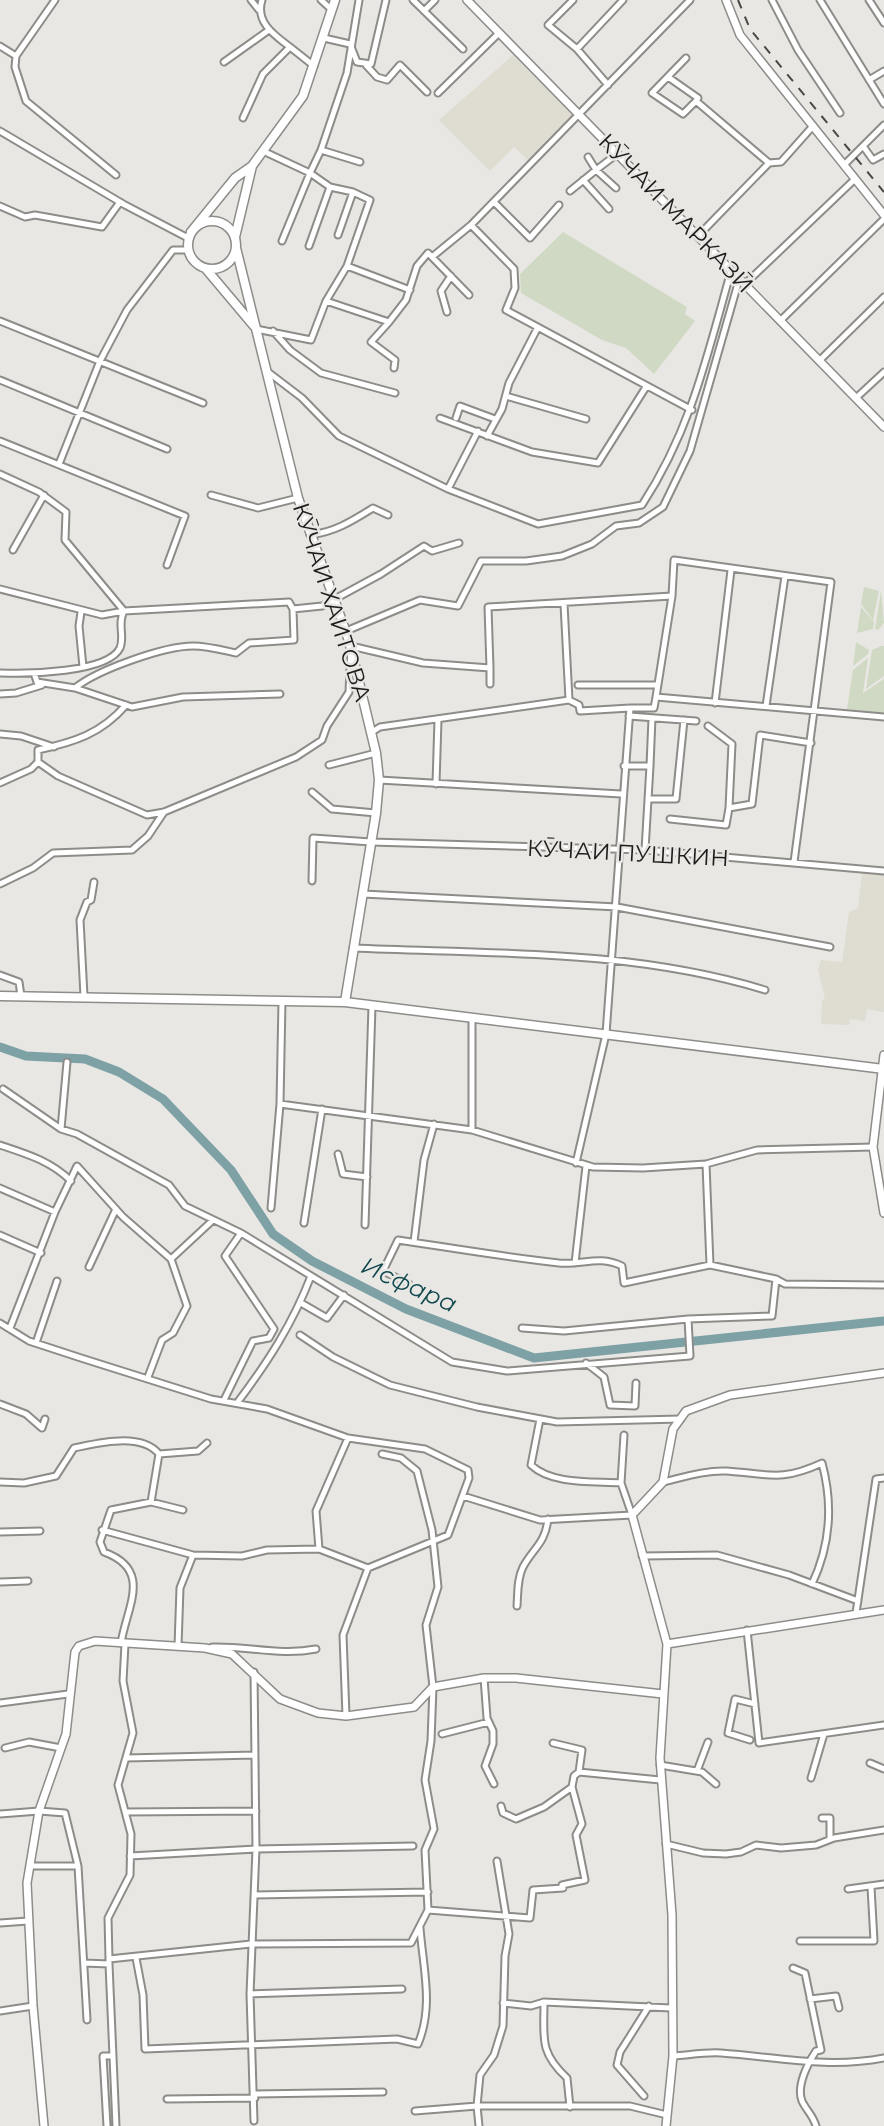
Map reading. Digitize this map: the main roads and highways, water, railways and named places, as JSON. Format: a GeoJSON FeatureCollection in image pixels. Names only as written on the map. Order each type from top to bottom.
{"type":"FeatureCollection","features":[{"type":"Feature","properties":{"kind":"main road"},"geometry":{"type":"LineString","coordinates":[[256,329],[206,269],[195,262],[188,250],[190,235],[235,178],[252,166],[303,96],[335,0]]}},
{"type":"Feature","properties":{"kind":"main road","name":"КӮЧАИ МАРКАЗӢ"},"geometry":{"type":"LineString","coordinates":[[467,0],[884,427]]}},
{"type":"Feature","properties":{"kind":"main road"},"geometry":{"type":"LineString","coordinates":[[726,0],[740,35],[884,217]]}},
{"type":"Feature","properties":{"kind":"main road"},"geometry":{"type":"LineString","coordinates":[[206,269],[214,269],[229,262],[236,248],[235,237],[252,166]]}},
{"type":"Feature","properties":{"kind":"main road"},"geometry":{"type":"LineString","coordinates":[[190,235],[202,222],[218,221],[225,224],[235,237]]}},
{"type":"Feature","properties":{"kind":"main road","name":"КӮЧАИ ХАИТОВА"},"geometry":{"type":"LineString","coordinates":[[236,248],[298,498],[351,646],[376,753],[379,780],[376,813],[345,1002]]}},
{"type":"Feature","properties":{"kind":"main road"},"geometry":{"type":"LineString","coordinates":[[0,996],[345,1002],[883,1069]]}},
{"type":"Feature","properties":{"kind":"main road"},"geometry":{"type":"LineString","coordinates":[[884,1055],[873,1147],[884,1213]]}},
{"type":"Feature","properties":{"kind":"main road"},"geometry":{"type":"LineString","coordinates":[[666,2126],[673,2056],[672,1915],[660,1780],[667,1644],[632,1515],[663,1482],[673,1429],[686,1411],[730,1395],[883,1372]]}},
{"type":"Feature","properties":{"kind":"main road"},"geometry":{"type":"LineString","coordinates":[[667,1644],[884,1610]]}},
{"type":"Feature","properties":{"kind":"main road"},"geometry":{"type":"LineString","coordinates":[[44,2126],[28,1920],[30,1867],[39,1811],[66,1734],[68,1694],[75,1652],[79,1646],[95,1641],[205,1648],[232,1654],[254,1671],[280,1699],[318,1713],[346,1716],[414,1707],[433,1687],[484,1678],[541,1680],[663,1694]]}},
{"type":"Feature","properties":{"kind":"waterway","name":"Исфара"},"geometry":{"type":"LineString","coordinates":[[0,1047],[26,1056],[85,1059],[119,1072],[163,1099],[231,1170],[273,1234],[312,1261],[406,1309],[534,1358],[884,1321]]}},
{"type":"Feature","properties":{"kind":"railway"},"geometry":{"type":"LineString","coordinates":[[738,0],[750,29],[884,192]]}}]}
